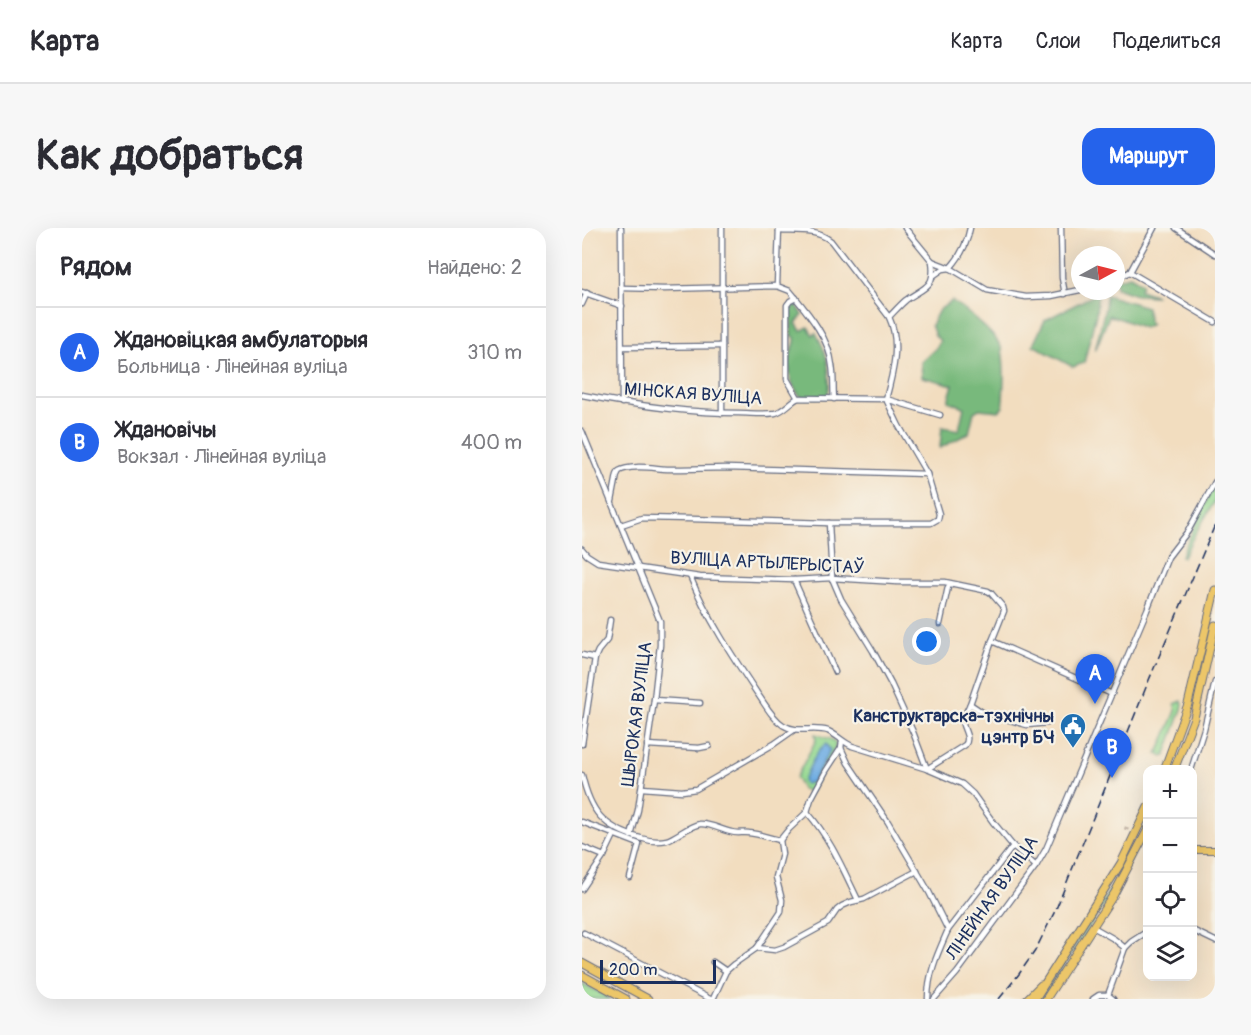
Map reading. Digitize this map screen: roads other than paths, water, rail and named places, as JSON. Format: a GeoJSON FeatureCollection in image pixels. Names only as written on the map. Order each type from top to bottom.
{"type":"FeatureCollection","features":[{"type":"Feature","properties":{"kind":"highway"},"geometry":{"type":"LineString","coordinates":[[1166,765],[1188,704],[1215,590]]}},
{"type":"Feature","properties":{"kind":"highway"},"geometry":{"type":"LineString","coordinates":[[1176,765],[1194,718],[1215,624]]}},
{"type":"Feature","properties":{"kind":"highway"},"geometry":{"type":"LineString","coordinates":[[1035,999],[1118,869],[1143,818]]}},
{"type":"Feature","properties":{"kind":"highway"},"geometry":{"type":"LineString","coordinates":[[1046,999],[1114,894],[1143,840]]}},
{"type":"Feature","properties":{"kind":"highway"},"geometry":{"type":"LineString","coordinates":[[1134,857],[1143,848]]}},
{"type":"Feature","properties":{"kind":"highway"},"geometry":{"type":"LineString","coordinates":[[582,963],[648,999]]}},
{"type":"Feature","properties":{"kind":"highway"},"geometry":{"type":"LineString","coordinates":[[1027,999],[1051,974]]}},
{"type":"Feature","properties":{"kind":"highway"},"geometry":{"type":"LineString","coordinates":[[582,975],[626,999]]}},
{"type":"Feature","properties":{"kind":"main road"},"geometry":{"type":"LineString","coordinates":[[1197,850],[1215,850]]}},
{"type":"Feature","properties":{"kind":"street"},"geometry":{"type":"LineString","coordinates":[[621,228],[622,403]]}},
{"type":"Feature","properties":{"kind":"street"},"geometry":{"type":"LineString","coordinates":[[722,228],[722,413]]}},
{"type":"Feature","properties":{"kind":"street"},"geometry":{"type":"LineString","coordinates":[[905,228],[932,261],[950,268],[987,290],[1026,297],[1071,293]]}},
{"type":"Feature","properties":{"kind":"street"},"geometry":{"type":"LineString","coordinates":[[889,317],[905,301],[926,288],[933,276],[943,269],[950,268],[964,249],[970,228]]}},
{"type":"Feature","properties":{"kind":"street"},"geometry":{"type":"LineString","coordinates":[[1061,228],[1062,278],[1065,294]]}},
{"type":"Feature","properties":{"kind":"street"},"geometry":{"type":"LineString","coordinates":[[1125,274],[1130,272],[1154,228]]}},
{"type":"Feature","properties":{"kind":"street"},"geometry":{"type":"LineString","coordinates":[[1176,228],[1215,254]]}},
{"type":"Feature","properties":{"kind":"street"},"geometry":{"type":"LineString","coordinates":[[621,525],[642,518],[829,523],[934,522],[938,519],[939,514],[927,474],[886,399],[895,344],[893,326],[889,317],[831,241],[820,234],[779,230],[777,286]]}},
{"type":"Feature","properties":{"kind":"street"},"geometry":{"type":"LineString","coordinates":[[932,261],[933,276]]}},
{"type":"Feature","properties":{"kind":"street"},"geometry":{"type":"LineString","coordinates":[[1130,272],[1215,322]]}},
{"type":"Feature","properties":{"kind":"street"},"geometry":{"type":"LineString","coordinates":[[622,288],[777,286],[790,291],[819,330],[830,352],[834,399]]}},
{"type":"Feature","properties":{"kind":"street"},"geometry":{"type":"LineString","coordinates":[[582,304],[584,292],[622,306]]}},
{"type":"Feature","properties":{"kind":"street"},"geometry":{"type":"LineString","coordinates":[[796,298],[787,305],[787,379],[798,398],[886,399],[940,415]]}},
{"type":"Feature","properties":{"kind":"street"},"geometry":{"type":"LineString","coordinates":[[622,347],[722,346]]}},
{"type":"Feature","properties":{"kind":"street","name":"МІНСКАЯ ВУЛІЦА"},"geometry":{"type":"LineString","coordinates":[[582,395],[673,410],[722,413],[772,413],[781,411],[798,398]]}},
{"type":"Feature","properties":{"kind":"street","name":"ШЫРОКАЯ ВУЛІЦА"},"geometry":{"type":"LineString","coordinates":[[582,430],[660,621],[661,632],[654,700],[642,788],[631,836]]}},
{"type":"Feature","properties":{"kind":"street"},"geometry":{"type":"LineString","coordinates":[[612,501],[619,471],[629,467],[927,474]]}},
{"type":"Feature","properties":{"kind":"street","name":"ЛІНЕЙНАЯ ВУЛІЦА"},"geometry":{"type":"LineString","coordinates":[[934,999],[957,973],[1046,849],[1168,557],[1188,531],[1215,482]]}},
{"type":"Feature","properties":{"kind":"street"},"geometry":{"type":"LineString","coordinates":[[829,523],[832,578],[841,599],[891,684],[927,769]]}},
{"type":"Feature","properties":{"kind":"street","name":"ВУЛІЦА АРТЫЛЕРЫСТАЎ"},"geometry":{"type":"LineString","coordinates":[[582,549],[598,562],[690,576],[936,582],[987,591],[1003,607],[1004,611],[992,641]]}},
{"type":"Feature","properties":{"kind":"street"},"geometry":{"type":"LineString","coordinates":[[690,576],[733,657],[776,719],[794,730],[829,732],[852,746],[927,769],[962,783],[974,794],[1013,846],[1036,866]]}},
{"type":"Feature","properties":{"kind":"street"},"geometry":{"type":"LineString","coordinates":[[794,580],[835,672]]}},
{"type":"Feature","properties":{"kind":"street"},"geometry":{"type":"LineString","coordinates":[[940,624],[948,587],[953,585]]}},
{"type":"Feature","properties":{"kind":"street"},"geometry":{"type":"LineString","coordinates":[[582,742],[595,658],[607,640],[610,620]]}},
{"type":"Feature","properties":{"kind":"street"},"geometry":{"type":"LineString","coordinates":[[927,769],[967,743],[962,721],[992,641],[1112,694]]}},
{"type":"Feature","properties":{"kind":"street"},"geometry":{"type":"LineString","coordinates":[[582,655],[595,658]]}},
{"type":"Feature","properties":{"kind":"street"},"geometry":{"type":"LineString","coordinates":[[1193,765],[1215,683]]}},
{"type":"Feature","properties":{"kind":"street"},"geometry":{"type":"LineString","coordinates":[[582,696],[589,700]]}},
{"type":"Feature","properties":{"kind":"street"},"geometry":{"type":"LineString","coordinates":[[654,700],[700,703]]}},
{"type":"Feature","properties":{"kind":"street"},"geometry":{"type":"LineString","coordinates":[[970,704],[982,712],[1027,725],[1047,723]]}},
{"type":"Feature","properties":{"kind":"street"},"geometry":{"type":"LineString","coordinates":[[642,788],[682,791],[696,789],[794,730]]}},
{"type":"Feature","properties":{"kind":"street"},"geometry":{"type":"LineString","coordinates":[[780,840],[807,812],[826,771],[841,748],[842,741]]}},
{"type":"Feature","properties":{"kind":"street"},"geometry":{"type":"LineString","coordinates":[[647,745],[699,748],[709,746]]}},
{"type":"Feature","properties":{"kind":"street"},"geometry":{"type":"LineString","coordinates":[[841,748],[848,763],[930,892],[948,930]]}},
{"type":"Feature","properties":{"kind":"street"},"geometry":{"type":"LineString","coordinates":[[582,775],[598,814],[610,826],[631,836],[658,841],[703,824],[734,833],[748,833],[780,840]]}},
{"type":"Feature","properties":{"kind":"street"},"geometry":{"type":"LineString","coordinates":[[807,812],[824,833],[858,900]]}},
{"type":"Feature","properties":{"kind":"street"},"geometry":{"type":"LineString","coordinates":[[583,825],[639,844],[630,878]]}},
{"type":"Feature","properties":{"kind":"street"},"geometry":{"type":"LineString","coordinates":[[582,889],[604,856],[614,835]]}},
{"type":"Feature","properties":{"kind":"street"},"geometry":{"type":"LineString","coordinates":[[584,933],[711,999],[726,971],[757,948],[781,912],[782,900],[776,877],[782,854],[780,840]]}},
{"type":"Feature","properties":{"kind":"street","name":"ЛІНЕЙНАЯ ВУЛІЦА"},"geometry":{"type":"LineString","coordinates":[[928,999],[930,974],[934,960],[948,930],[1013,846]]}},
{"type":"Feature","properties":{"kind":"street"},"geometry":{"type":"LineString","coordinates":[[582,847],[604,856]]}},
{"type":"Feature","properties":{"kind":"street"},"geometry":{"type":"LineString","coordinates":[[757,948],[775,950],[783,948],[828,923],[842,906],[872,895],[917,871]]}},
{"type":"Feature","properties":{"kind":"street"},"geometry":{"type":"LineString","coordinates":[[1093,927],[1125,948]]}},
{"type":"Feature","properties":{"kind":"street"},"geometry":{"type":"LineString","coordinates":[[1197,932],[1215,941]]}},
{"type":"Feature","properties":{"kind":"street"},"geometry":{"type":"LineString","coordinates":[[1108,995],[1125,948],[1143,934]]}},
{"type":"Feature","properties":{"kind":"street"},"geometry":{"type":"LineString","coordinates":[[713,962],[726,971]]}},
{"type":"Feature","properties":{"kind":"street"},"geometry":{"type":"LineString","coordinates":[[929,986],[940,993]]}},
{"type":"Feature","properties":{"kind":"street"},"geometry":{"type":"LineString","coordinates":[[1093,999],[1108,995],[1113,999]]}},
{"type":"Feature","properties":{"kind":"water"},"geometry":{"type":"Polygon","coordinates":[[[826,744],[830,750],[812,782],[805,784],[803,781],[813,761],[826,744]]]}},
{"type":"Feature","properties":{"kind":"railway"},"geometry":{"type":"LineString","coordinates":[[999,999],[1035,951],[1056,909],[1215,525]]}},
{"type":"Feature","properties":{"kind":"place","name":"Ждановіцкая амбулаторыя"},"geometry":{"type":"Point","coordinates":[1095,704]}},
{"type":"Feature","properties":{"kind":"place","name":"Канструктарска-тэхнічны цэнтр БЧ"},"geometry":{"type":"Point","coordinates":[1073,749]}},
{"type":"Feature","properties":{"kind":"place","name":"Ждановічы"},"geometry":{"type":"Point","coordinates":[1112,778]}}]}
